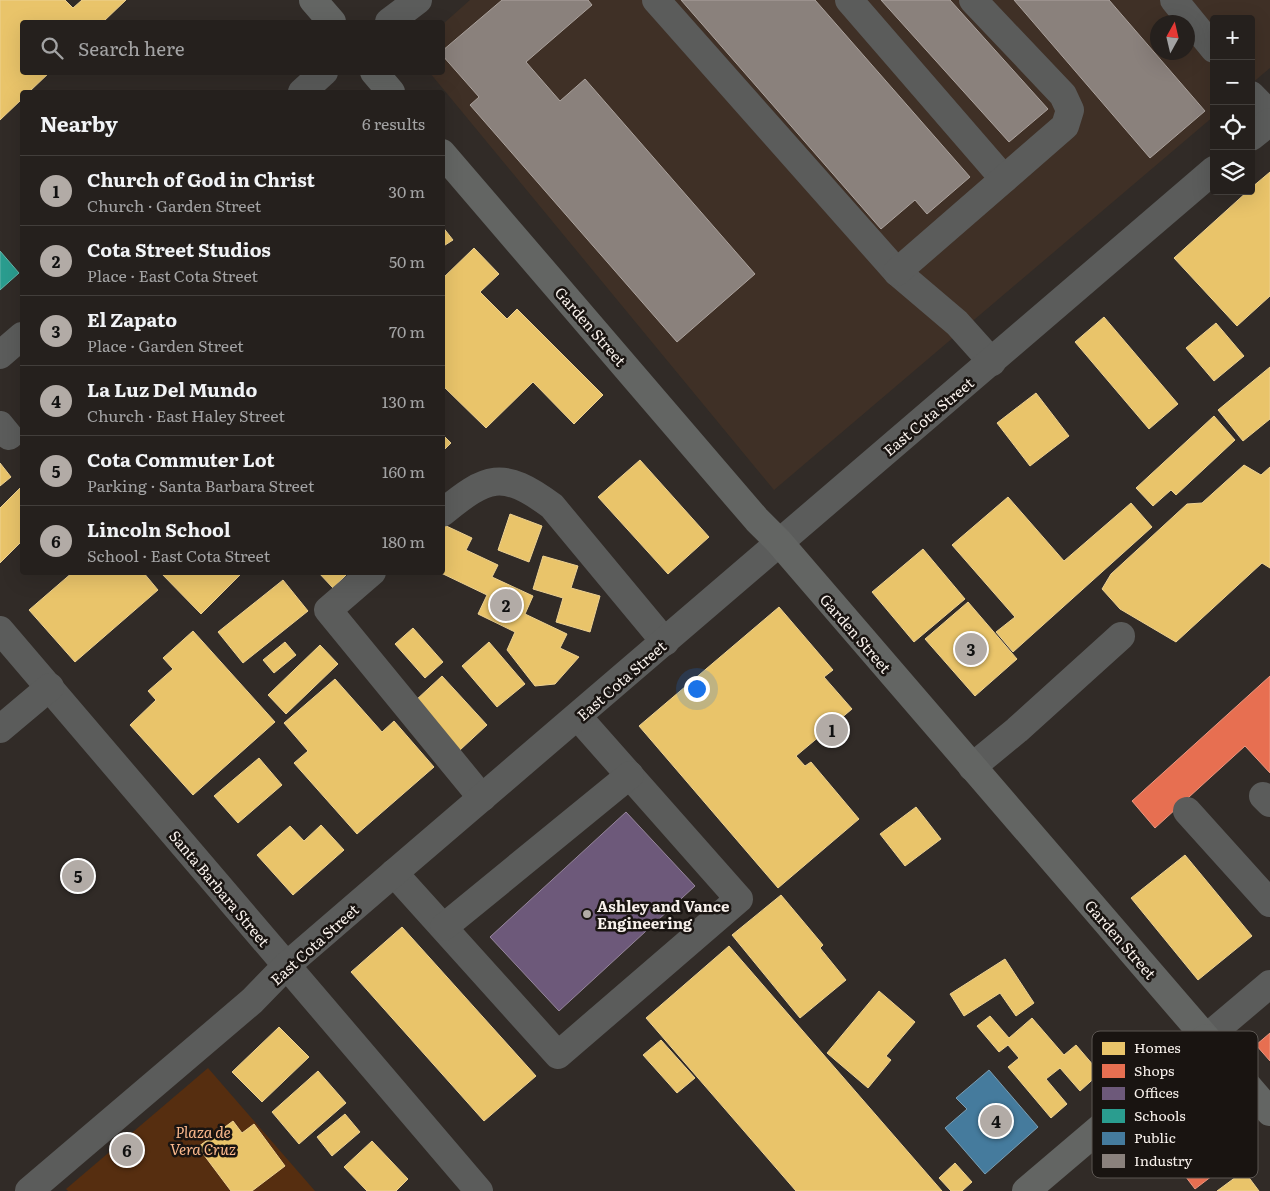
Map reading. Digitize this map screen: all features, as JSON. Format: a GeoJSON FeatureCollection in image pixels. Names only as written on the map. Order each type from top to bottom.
{"type":"FeatureCollection","features":[{"type":"Feature","properties":{"kind":"main road"},"geometry":{"type":"LineString","coordinates":[[313,0],[330,20]]}},
{"type":"Feature","properties":{"kind":"main road"},"geometry":{"type":"LineString","coordinates":[[377,75],[389,90]]}},
{"type":"Feature","properties":{"kind":"main road","name":"Garden Street"},"geometry":{"type":"LineString","coordinates":[[445,157],[750,513],[779,542],[1200,1031]]}},
{"type":"Feature","properties":{"kind":"main road","name":"Garden Street"},"geometry":{"type":"LineString","coordinates":[[1258,1098],[1270,1112]]}},
{"type":"Feature","properties":{"kind":"main road"},"geometry":{"type":"LineString","coordinates":[[1026,1191],[1092,1135]]}},
{"type":"Feature","properties":{"kind":"street"},"geometry":{"type":"LineString","coordinates":[[392,20],[418,0]]}},
{"type":"Feature","properties":{"kind":"street"},"geometry":{"type":"LineString","coordinates":[[656,0],[897,272],[956,323],[992,362]]}},
{"type":"Feature","properties":{"kind":"street"},"geometry":{"type":"LineString","coordinates":[[849,0],[1004,180]]}},
{"type":"Feature","properties":{"kind":"street"},"geometry":{"type":"LineString","coordinates":[[897,272],[1065,126],[1070,110],[1063,95],[973,0]]}},
{"type":"Feature","properties":{"kind":"street"},"geometry":{"type":"LineString","coordinates":[[1174,0],[1210,44]]}},
{"type":"Feature","properties":{"kind":"street"},"geometry":{"type":"LineString","coordinates":[[304,90],[321,75]]}},
{"type":"Feature","properties":{"kind":"street"},"geometry":{"type":"LineString","coordinates":[[1255,99],[1270,114]]}},
{"type":"Feature","properties":{"kind":"street"},"geometry":{"type":"LineString","coordinates":[[1255,135],[1270,122]]}},
{"type":"Feature","properties":{"kind":"street","name":"East Cota Street"},"geometry":{"type":"LineString","coordinates":[[42,1187],[257,996],[286,966],[1210,173]]}},
{"type":"Feature","properties":{"kind":"street"},"geometry":{"type":"LineString","coordinates":[[0,356],[20,338]]}},
{"type":"Feature","properties":{"kind":"street"},"geometry":{"type":"LineString","coordinates":[[445,511],[470,490],[486,482],[516,484],[532,492],[552,506],[665,642]]}},
{"type":"Feature","properties":{"kind":"street"},"geometry":{"type":"LineString","coordinates":[[369,575],[328,610],[482,798]]}},
{"type":"Feature","properties":{"kind":"street","name":"Santa Barbara Street"},"geometry":{"type":"LineString","coordinates":[[1,632],[479,1191]]}},
{"type":"Feature","properties":{"kind":"street"},"geometry":{"type":"LineString","coordinates":[[972,767],[1017,730],[1121,636]]}},
{"type":"Feature","properties":{"kind":"street"},"geometry":{"type":"LineString","coordinates":[[0,729],[50,687]]}},
{"type":"Feature","properties":{"kind":"street"},"geometry":{"type":"LineString","coordinates":[[394,873],[558,1055],[738,899],[578,717]]}},
{"type":"Feature","properties":{"kind":"street"},"geometry":{"type":"LineString","coordinates":[[444,928],[630,775]]}},
{"type":"Feature","properties":{"kind":"street"},"geometry":{"type":"LineString","coordinates":[[1187,810],[1270,903]]}},
{"type":"Feature","properties":{"kind":"street"},"geometry":{"type":"LineString","coordinates":[[1214,1031],[1270,984]]}},
{"type":"Feature","properties":{"kind":"shaded area"},"geometry":{"type":"Polygon","coordinates":[[[470,0],[1270,0],[1270,68],[1255,81],[1255,15],[1210,15],[1210,119],[774,490],[432,75],[445,75],[445,22],[470,0]]]}},
{"type":"Feature","properties":{"kind":"green space","name":"Plaza de Vera Cruz"},"geometry":{"type":"Polygon","coordinates":[[[208,1068],[315,1191],[68,1191],[66,1189],[208,1068]]]}},
{"type":"Feature","properties":{"kind":"building: Homes"},"geometry":{"type":"Polygon","coordinates":[[[0,0],[65,0],[73,8],[82,0],[126,0],[105,20],[20,20],[20,75],[47,75],[31,90],[20,90],[20,101],[0,120],[0,0]]]}},
{"type":"Feature","properties":{"kind":"building: Homes"},"geometry":{"type":"Polygon","coordinates":[[[1270,172],[1270,296],[1237,326],[1174,258],[1244,195],[1255,195],[1255,185],[1270,172]]]}},
{"type":"Feature","properties":{"kind":"building: Homes"},"geometry":{"type":"Polygon","coordinates":[[[445,230],[453,240],[445,245],[445,230]]]}},
{"type":"Feature","properties":{"kind":"building: Homes"},"geometry":{"type":"Polygon","coordinates":[[[474,248],[499,274],[480,292],[507,319],[517,309],[603,395],[574,424],[533,382],[486,428],[445,388],[445,276],[474,248]]]}},
{"type":"Feature","properties":{"kind":"building: Homes"},"geometry":{"type":"Polygon","coordinates":[[[1104,317],[1178,404],[1149,429],[1075,342],[1104,317]]]}},
{"type":"Feature","properties":{"kind":"building: Homes"},"geometry":{"type":"Polygon","coordinates":[[[1216,323],[1244,356],[1214,381],[1186,348],[1216,323]]]}},
{"type":"Feature","properties":{"kind":"building: Homes"},"geometry":{"type":"Polygon","coordinates":[[[1270,367],[1270,419],[1243,441],[1218,410],[1270,367]]]}},
{"type":"Feature","properties":{"kind":"building: Homes"},"geometry":{"type":"Polygon","coordinates":[[[1036,393],[1069,436],[1030,466],[997,423],[1036,393]]]}},
{"type":"Feature","properties":{"kind":"building: Homes"},"geometry":{"type":"Polygon","coordinates":[[[1214,416],[1235,440],[1176,495],[1171,490],[1153,506],[1136,488],[1214,416]]]}},
{"type":"Feature","properties":{"kind":"building: Homes"},"geometry":{"type":"Polygon","coordinates":[[[445,437],[451,443],[445,449],[445,437]]]}},
{"type":"Feature","properties":{"kind":"building: Homes"},"geometry":{"type":"Polygon","coordinates":[[[640,460],[709,537],[668,574],[598,497],[640,460]]]}},
{"type":"Feature","properties":{"kind":"building: Homes"},"geometry":{"type":"Polygon","coordinates":[[[0,463],[11,477],[0,486],[0,463]]]}},
{"type":"Feature","properties":{"kind":"building: Homes"},"geometry":{"type":"Polygon","coordinates":[[[1244,465],[1261,475],[1270,467],[1270,568],[1262,563],[1176,642],[1120,609],[1102,589],[1111,574],[1187,504],[1202,503],[1244,465]]]}},
{"type":"Feature","properties":{"kind":"building: Homes"},"geometry":{"type":"Polygon","coordinates":[[[20,488],[20,543],[0,563],[0,508],[20,488]]]}},
{"type":"Feature","properties":{"kind":"building: Homes"},"geometry":{"type":"Polygon","coordinates":[[[1008,497],[1064,561],[1131,503],[1152,527],[1013,652],[996,632],[1015,617],[952,545],[1008,497]]]}},
{"type":"Feature","properties":{"kind":"building: Homes"},"geometry":{"type":"Polygon","coordinates":[[[510,514],[542,526],[529,562],[498,550],[510,514]]]}},
{"type":"Feature","properties":{"kind":"building: Homes"},"geometry":{"type":"Polygon","coordinates":[[[445,525],[472,538],[466,550],[498,565],[492,577],[533,596],[525,614],[567,634],[560,648],[579,657],[555,684],[535,686],[507,650],[515,632],[478,614],[487,595],[445,575],[445,525]]]}},
{"type":"Feature","properties":{"kind":"building: Homes"},"geometry":{"type":"Polygon","coordinates":[[[923,549],[965,599],[914,642],[872,592],[923,549]]]}},
{"type":"Feature","properties":{"kind":"building: Homes"},"geometry":{"type":"Polygon","coordinates":[[[543,556],[578,566],[571,588],[600,596],[590,632],[556,622],[563,598],[533,589],[543,556]]]}},
{"type":"Feature","properties":{"kind":"building: Homes"},"geometry":{"type":"Polygon","coordinates":[[[70,575],[146,575],[158,590],[75,662],[29,610],[70,575]]]}},
{"type":"Feature","properties":{"kind":"building: Homes"},"geometry":{"type":"Polygon","coordinates":[[[163,575],[240,575],[201,614],[163,575]]]}},
{"type":"Feature","properties":{"kind":"building: Homes"},"geometry":{"type":"Polygon","coordinates":[[[321,575],[346,575],[333,588],[321,575]]]}},
{"type":"Feature","properties":{"kind":"building: Homes"},"geometry":{"type":"Polygon","coordinates":[[[283,580],[308,611],[243,663],[218,632],[283,580]]]}},
{"type":"Feature","properties":{"kind":"building: Homes"},"geometry":{"type":"Polygon","coordinates":[[[968,602],[1017,659],[975,696],[925,639],[968,602]]]}},
{"type":"Feature","properties":{"kind":"building: Homes"},"geometry":{"type":"Polygon","coordinates":[[[779,607],[833,670],[824,677],[852,709],[796,756],[805,766],[811,762],[859,819],[778,888],[639,726],[779,607]]]}},
{"type":"Feature","properties":{"kind":"building: Homes"},"geometry":{"type":"Polygon","coordinates":[[[413,628],[443,662],[425,678],[395,644],[413,628]]]}},
{"type":"Feature","properties":{"kind":"building: Homes"},"geometry":{"type":"Polygon","coordinates":[[[193,631],[275,722],[193,795],[130,725],[156,700],[148,691],[173,669],[163,658],[193,631]]]}},
{"type":"Feature","properties":{"kind":"building: Homes"},"geometry":{"type":"Polygon","coordinates":[[[285,642],[296,655],[274,673],[263,660],[285,642]]]}},
{"type":"Feature","properties":{"kind":"building: Homes"},"geometry":{"type":"Polygon","coordinates":[[[489,642],[525,684],[497,707],[462,666],[489,642]]]}},
{"type":"Feature","properties":{"kind":"building: Homes"},"geometry":{"type":"Polygon","coordinates":[[[320,645],[338,664],[286,714],[268,695],[320,645]]]}},
{"type":"Feature","properties":{"kind":"building: Homes"},"geometry":{"type":"Polygon","coordinates":[[[442,676],[487,725],[460,750],[415,701],[442,676]]]}},
{"type":"Feature","properties":{"kind":"building: Homes"},"geometry":{"type":"Polygon","coordinates":[[[335,679],[382,732],[394,721],[434,767],[357,834],[294,763],[308,751],[284,723],[335,679]]]}},
{"type":"Feature","properties":{"kind":"building: Homes"},"geometry":{"type":"Polygon","coordinates":[[[259,758],[282,785],[238,823],[214,796],[259,758]]]}},
{"type":"Feature","properties":{"kind":"building: Homes"},"geometry":{"type":"Polygon","coordinates":[[[916,807],[941,839],[905,866],[880,834],[916,807]]]}},
{"type":"Feature","properties":{"kind":"building: Homes"},"geometry":{"type":"Polygon","coordinates":[[[321,825],[344,850],[293,895],[257,855],[290,826],[304,841],[321,825]]]}},
{"type":"Feature","properties":{"kind":"building: Homes"},"geometry":{"type":"Polygon","coordinates":[[[1185,855],[1252,936],[1198,980],[1131,898],[1185,855]]]}},
{"type":"Feature","properties":{"kind":"building: Homes"},"geometry":{"type":"Polygon","coordinates":[[[781,895],[823,945],[820,948],[846,980],[800,1018],[732,935],[781,895]]]}},
{"type":"Feature","properties":{"kind":"building: Homes"},"geometry":{"type":"Polygon","coordinates":[[[402,927],[536,1076],[484,1121],[351,972],[402,927]]]}},
{"type":"Feature","properties":{"kind":"building: Homes"},"geometry":{"type":"Polygon","coordinates":[[[729,946],[942,1191],[796,1191],[646,1018],[729,946]]]}},
{"type":"Feature","properties":{"kind":"building: Homes"},"geometry":{"type":"Polygon","coordinates":[[[1005,959],[1034,1003],[1016,1016],[1000,993],[964,1016],[950,994],[1005,959]]]}},
{"type":"Feature","properties":{"kind":"building: Homes"},"geometry":{"type":"Polygon","coordinates":[[[879,991],[915,1022],[886,1056],[891,1060],[868,1088],[827,1053],[879,991]]]}},
{"type":"Feature","properties":{"kind":"building: Homes"},"geometry":{"type":"Polygon","coordinates":[[[990,1016],[1009,1038],[1032,1018],[1064,1055],[1076,1045],[1092,1064],[1092,1080],[1080,1091],[1060,1068],[1046,1079],[1067,1104],[1051,1118],[1008,1067],[1019,1058],[1008,1045],[999,1052],[977,1026],[990,1016]]]}},
{"type":"Feature","properties":{"kind":"building: Homes"},"geometry":{"type":"Polygon","coordinates":[[[279,1027],[309,1057],[262,1102],[232,1072],[279,1027]]]}},
{"type":"Feature","properties":{"kind":"building: Homes"},"geometry":{"type":"Polygon","coordinates":[[[661,1040],[695,1078],[677,1093],[643,1055],[661,1040]]]}},
{"type":"Feature","properties":{"kind":"building: Homes"},"geometry":{"type":"Polygon","coordinates":[[[318,1071],[346,1103],[299,1144],[272,1112],[318,1071]]]}},
{"type":"Feature","properties":{"kind":"building: Homes"},"geometry":{"type":"Polygon","coordinates":[[[345,1114],[360,1132],[332,1156],[317,1137],[345,1114]]]}},
{"type":"Feature","properties":{"kind":"building: Homes"},"geometry":{"type":"Polygon","coordinates":[[[233,1121],[242,1133],[254,1124],[285,1166],[252,1191],[231,1191],[198,1147],[233,1121]]]}},
{"type":"Feature","properties":{"kind":"building: Homes"},"geometry":{"type":"Polygon","coordinates":[[[372,1141],[408,1179],[396,1191],[367,1191],[344,1167],[372,1141]]]}},
{"type":"Feature","properties":{"kind":"building: Homes"},"geometry":{"type":"Polygon","coordinates":[[[955,1163],[972,1182],[962,1191],[951,1191],[939,1178],[955,1163]]]}},
{"type":"Feature","properties":{"kind":"building: Homes"},"geometry":{"type":"Polygon","coordinates":[[[1235,1178],[1249,1178],[1259,1191],[1217,1191],[1235,1178]]]}},
{"type":"Feature","properties":{"kind":"building: Shops"},"geometry":{"type":"Polygon","coordinates":[[[1270,676],[1270,773],[1245,746],[1155,828],[1132,801],[1270,676]]]}},
{"type":"Feature","properties":{"kind":"building: Shops"},"geometry":{"type":"Polygon","coordinates":[[[1270,1033],[1270,1061],[1258,1047],[1258,1043],[1270,1033]]]}},
{"type":"Feature","properties":{"kind":"building: Shops"},"geometry":{"type":"Polygon","coordinates":[[[1187,1178],[1209,1178],[1195,1189],[1187,1178]]]}},
{"type":"Feature","properties":{"kind":"building: Offices"},"geometry":{"type":"Polygon","coordinates":[[[626,812],[695,886],[559,1011],[490,937],[626,812]]]}},
{"type":"Feature","properties":{"kind":"building: Schools"},"geometry":{"type":"Polygon","coordinates":[[[0,251],[19,273],[0,290],[0,251]]]}},
{"type":"Feature","properties":{"kind":"building: Public"},"geometry":{"type":"Polygon","coordinates":[[[989,1070],[1038,1127],[985,1174],[945,1128],[967,1109],[956,1098],[989,1070]]]}},
{"type":"Feature","properties":{"kind":"building: Industry"},"geometry":{"type":"Polygon","coordinates":[[[502,0],[588,0],[592,5],[526,62],[560,101],[585,79],[755,274],[677,342],[470,105],[479,97],[445,58],[445,48],[502,0]]]}},
{"type":"Feature","properties":{"kind":"building: Industry"},"geometry":{"type":"Polygon","coordinates":[[[681,0],[815,0],[970,177],[927,214],[915,200],[881,229],[681,0]]]}},
{"type":"Feature","properties":{"kind":"building: Industry"},"geometry":{"type":"Polygon","coordinates":[[[881,0],[950,0],[1048,109],[1009,142],[881,0]]]}},
{"type":"Feature","properties":{"kind":"building: Industry"},"geometry":{"type":"Polygon","coordinates":[[[1014,0],[1109,0],[1150,47],[1150,60],[1161,60],[1205,111],[1150,158],[1014,0]]]}},
{"type":"Feature","properties":{"kind":"place","name":"Cota Street Studios"},"geometry":{"type":"Point","coordinates":[506,605]}},
{"type":"Feature","properties":{"kind":"place","name":"El Zapato"},"geometry":{"type":"Point","coordinates":[971,649]}},
{"type":"Feature","properties":{"kind":"place","name":"Church of God in Christ"},"geometry":{"type":"Point","coordinates":[832,730]}},
{"type":"Feature","properties":{"kind":"place","name":"Cota Commuter Lot"},"geometry":{"type":"Point","coordinates":[78,876]}},
{"type":"Feature","properties":{"kind":"place","name":"Ashley and Vance Engineering"},"geometry":{"type":"Point","coordinates":[587,914]}},
{"type":"Feature","properties":{"kind":"place","name":"La Luz Del Mundo"},"geometry":{"type":"Point","coordinates":[996,1121]}},
{"type":"Feature","properties":{"kind":"place","name":"Lincoln School"},"geometry":{"type":"Point","coordinates":[127,1150]}}]}
